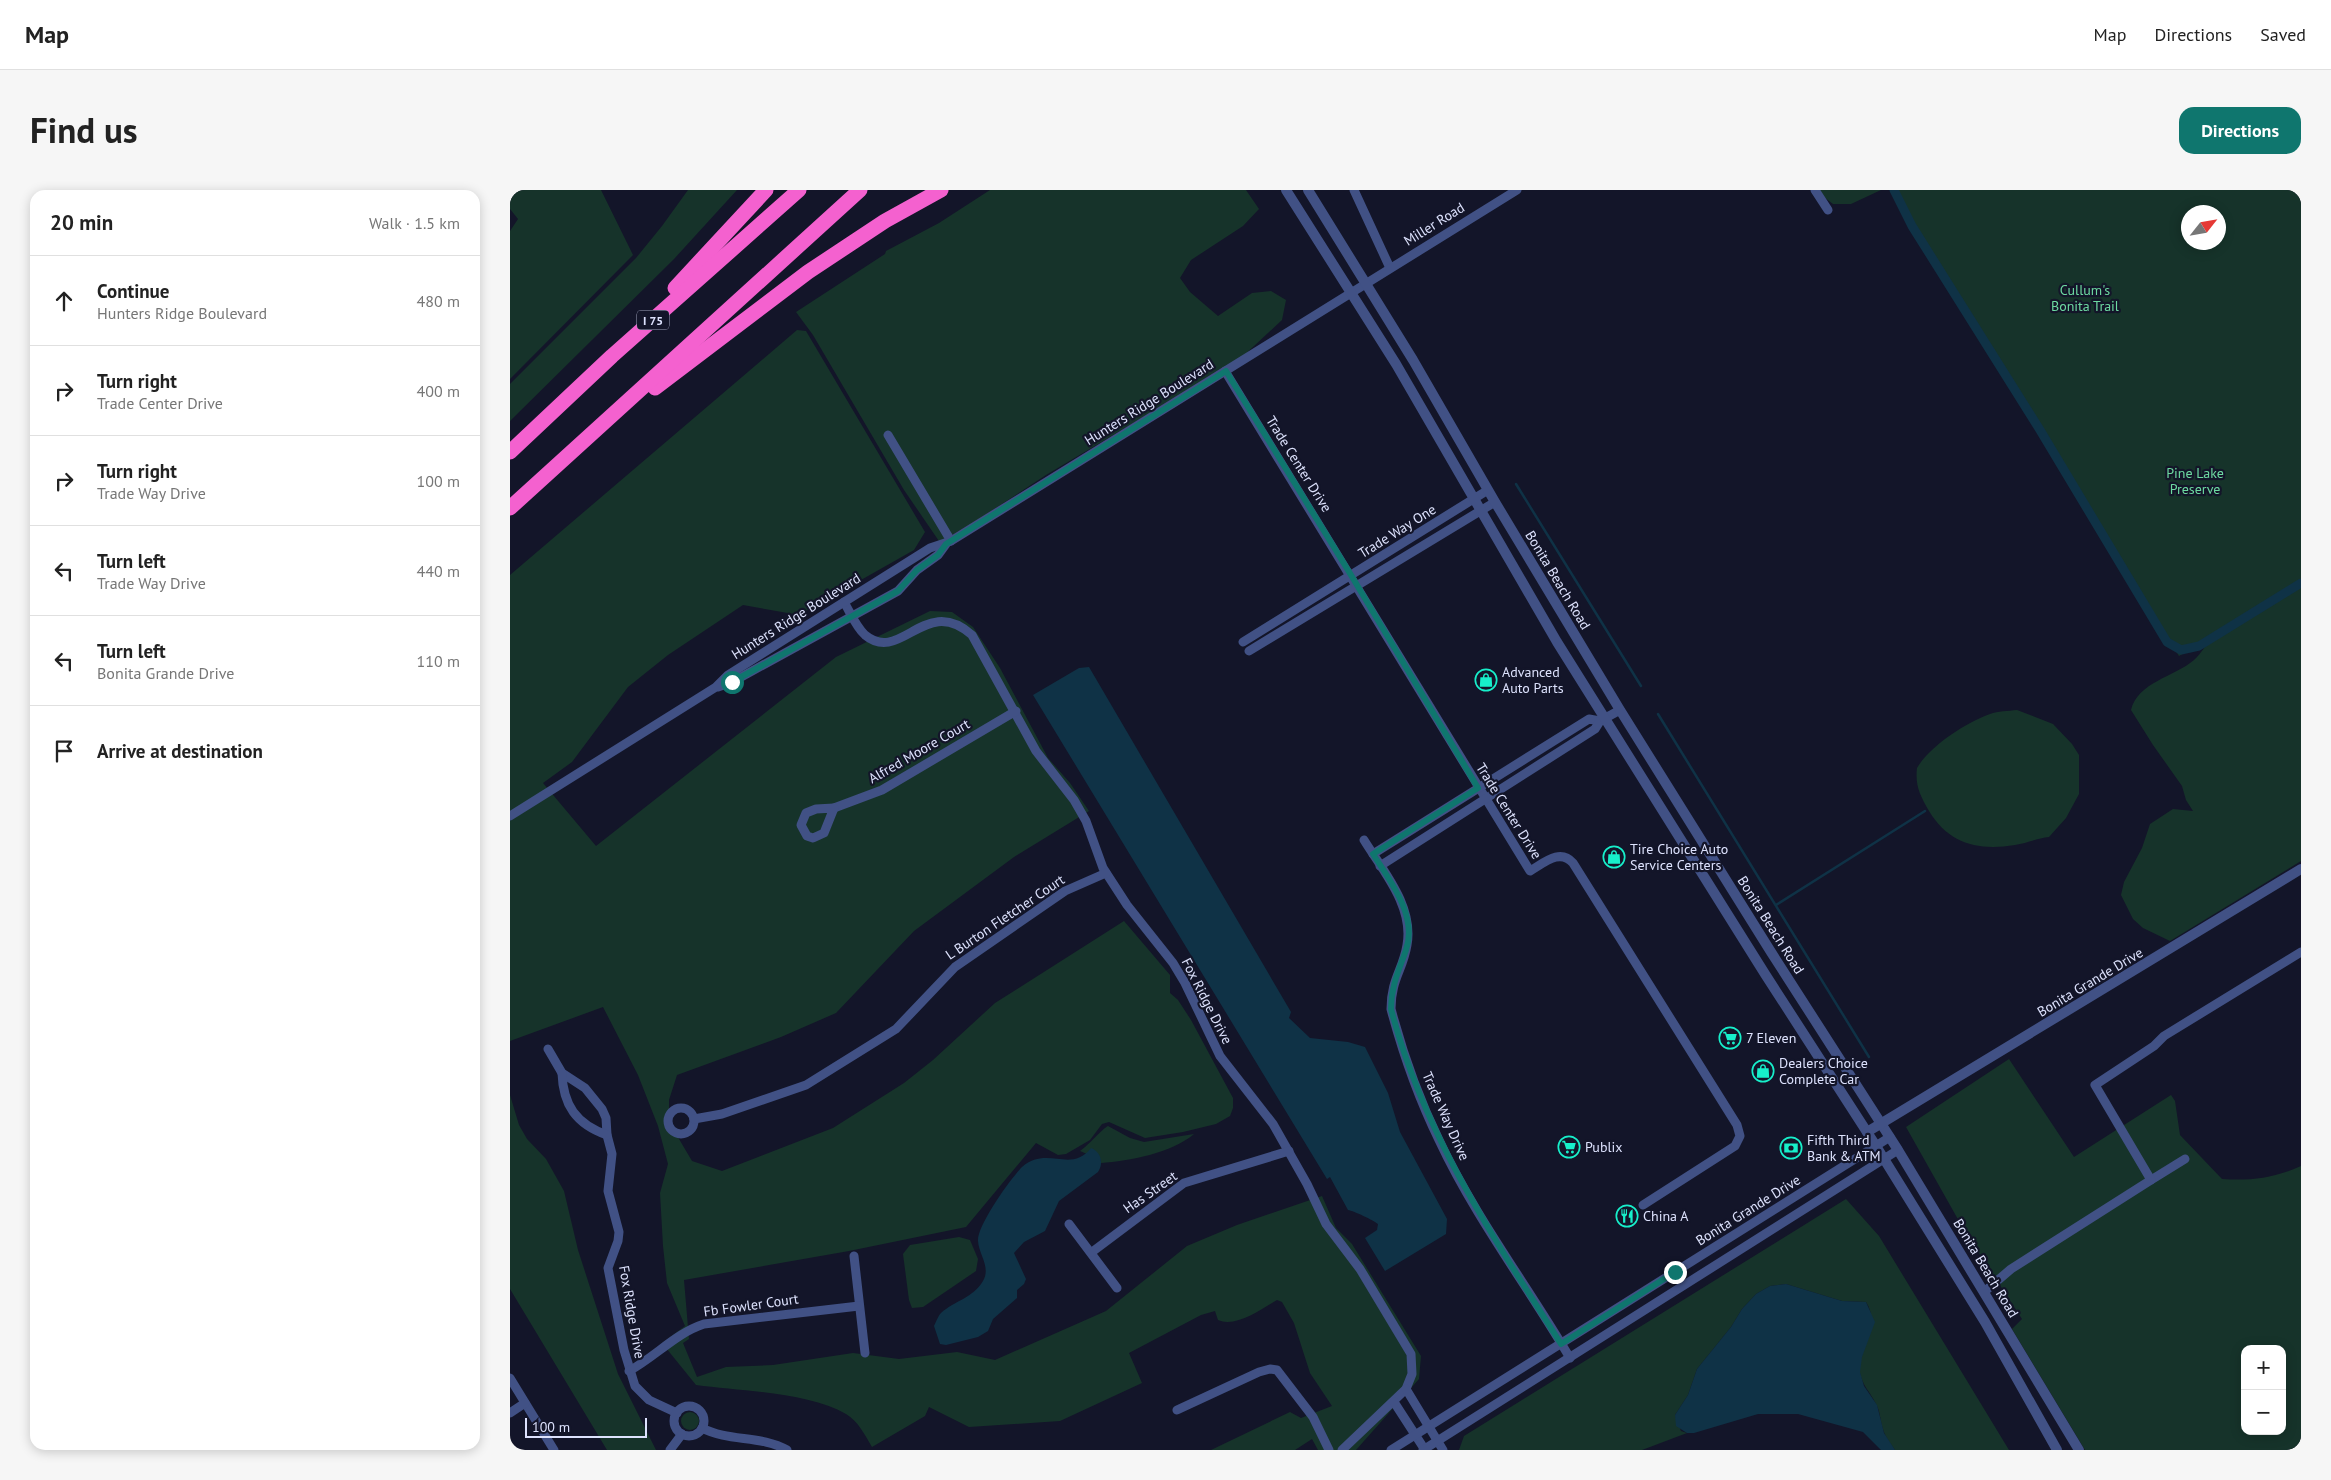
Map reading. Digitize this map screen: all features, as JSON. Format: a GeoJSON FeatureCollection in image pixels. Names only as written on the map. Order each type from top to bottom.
{"type":"FeatureCollection","features":[{"type":"Feature","properties":{"kind":"highway"},"geometry":{"type":"LineString","coordinates":[[612,356],[766,190]]}},
{"type":"Feature","properties":{"kind":"highway","name":"I 75"},"geometry":{"type":"LineString","coordinates":[[510,452],[612,356],[799,190]]}},
{"type":"Feature","properties":{"kind":"highway"},"geometry":{"type":"LineString","coordinates":[[510,508],[860,190]]}},
{"type":"Feature","properties":{"kind":"highway"},"geometry":{"type":"LineString","coordinates":[[598,427],[644,396],[808,272],[885,221],[941,190]]}},
{"type":"Feature","properties":{"kind":"street"},"geometry":{"type":"LineString","coordinates":[[1286,190],[1396,364],[1603,720],[1876,1146],[1985,1322],[2058,1450]]}},
{"type":"Feature","properties":{"kind":"street","name":"Bonita Beach Road"},"geometry":{"type":"LineString","coordinates":[[1308,190],[1366,283],[1620,710],[1771,952],[1890,1137],[2079,1450]]}},
{"type":"Feature","properties":{"kind":"street"},"geometry":{"type":"LineString","coordinates":[[1354,190],[1390,268]]}},
{"type":"Feature","properties":{"kind":"street","name":"Miller Road"},"geometry":{"type":"LineString","coordinates":[[1366,283],[1517,190]]}},
{"type":"Feature","properties":{"kind":"street"},"geometry":{"type":"LineString","coordinates":[[1815,190],[1828,210]]}},
{"type":"Feature","properties":{"kind":"street","name":"Hunters Ridge Boulevard"},"geometry":{"type":"LineString","coordinates":[[716,687],[732,682],[898,591],[917,570],[938,555],[949,543],[1366,283]]}},
{"type":"Feature","properties":{"kind":"street","name":"Trade Center Drive"},"geometry":{"type":"LineString","coordinates":[[1226,371],[1530,871],[1555,857],[1566,857],[1574,863],[1740,1131],[1739,1141],[1735,1146],[1643,1205]]}},
{"type":"Feature","properties":{"kind":"street"},"geometry":{"type":"LineString","coordinates":[[888,435],[949,543]]}},
{"type":"Feature","properties":{"kind":"street","name":"Trade Way One"},"geometry":{"type":"LineString","coordinates":[[1243,642],[1488,490]]}},
{"type":"Feature","properties":{"kind":"street","name":"Trade Way One"},"geometry":{"type":"LineString","coordinates":[[1249,651],[1495,502]]}},
{"type":"Feature","properties":{"kind":"street","name":"Hunters Ridge Boulevard"},"geometry":{"type":"LineString","coordinates":[[510,816],[716,687],[728,675],[930,548],[949,543]]}},
{"type":"Feature","properties":{"kind":"street","name":"Fox Ridge Drive"},"geometry":{"type":"LineString","coordinates":[[844,602],[865,635],[883,642],[903,637],[925,624],[948,620],[961,624],[972,634],[1042,761],[1074,800],[1086,821],[1106,874],[1127,905],[1173,963],[1185,983],[1220,1056],[1261,1107],[1289,1151],[1326,1224],[1360,1270],[1411,1354],[1412,1374],[1406,1389],[1342,1450]]}},
{"type":"Feature","properties":{"kind":"street"},"geometry":{"type":"LineString","coordinates":[[1380,866],[1595,729],[1603,720],[1620,710]]}},
{"type":"Feature","properties":{"kind":"street","name":"Alfred Moore Court"},"geometry":{"type":"LineString","coordinates":[[834,808],[882,790],[1016,712]]}},
{"type":"Feature","properties":{"kind":"street"},"geometry":{"type":"LineString","coordinates":[[1373,854],[1589,719],[1603,720]]}},
{"type":"Feature","properties":{"kind":"street","name":"Trade Way Drive"},"geometry":{"type":"LineString","coordinates":[[1364,840],[1405,910],[1408,921],[1407,947],[1393,984],[1391,1009],[1425,1109],[1443,1149],[1479,1213],[1570,1358]]}},
{"type":"Feature","properties":{"kind":"street","name":"Bonita Grande Drive"},"geometry":{"type":"LineString","coordinates":[[1867,1132],[2301,869]]}},
{"type":"Feature","properties":{"kind":"street","name":"L Burton Fletcher Court"},"geometry":{"type":"LineString","coordinates":[[694,1119],[722,1114],[806,1084],[822,1075],[896,1029],[947,974],[962,962],[1064,891],[1106,874]]}},
{"type":"Feature","properties":{"kind":"street"},"geometry":{"type":"LineString","coordinates":[[2151,1180],[2095,1085],[2154,1046],[2164,1036],[2301,952]]}},
{"type":"Feature","properties":{"kind":"street","name":"Fox Ridge Drive"},"geometry":{"type":"LineString","coordinates":[[548,1049],[562,1072],[578,1082],[602,1109],[606,1118],[607,1135],[612,1154],[608,1191],[619,1232],[618,1241],[608,1268],[629,1371],[635,1386],[641,1394],[666,1410],[677,1413]]}},
{"type":"Feature","properties":{"kind":"street","name":"Fox Ridge Drive"},"geometry":{"type":"LineString","coordinates":[[562,1072],[562,1091],[576,1116],[590,1129],[607,1135]]}},
{"type":"Feature","properties":{"kind":"street","name":"Bonita Grande Drive"},"geometry":{"type":"LineString","coordinates":[[1391,1450],[1890,1137]]}},
{"type":"Feature","properties":{"kind":"street","name":"Bonita Grande Drive"},"geometry":{"type":"LineString","coordinates":[[1424,1450],[1898,1150]]}},
{"type":"Feature","properties":{"kind":"street","name":"Has Street"},"geometry":{"type":"LineString","coordinates":[[1092,1252],[1184,1183],[1289,1151]]}},
{"type":"Feature","properties":{"kind":"street"},"geometry":{"type":"LineString","coordinates":[[1984,1292],[2011,1269],[2185,1159]]}},
{"type":"Feature","properties":{"kind":"street"},"geometry":{"type":"LineString","coordinates":[[1069,1224],[1118,1288]]}},
{"type":"Feature","properties":{"kind":"street"},"geometry":{"type":"LineString","coordinates":[[854,1256],[865,1353]]}},
{"type":"Feature","properties":{"kind":"street","name":"Fb Fowler Court"},"geometry":{"type":"LineString","coordinates":[[629,1371],[647,1361],[688,1331],[704,1324],[859,1306]]}},
{"type":"Feature","properties":{"kind":"street"},"geometry":{"type":"LineString","coordinates":[[1177,1410],[1259,1372],[1270,1369],[1277,1370],[1313,1417],[1329,1450]]}},
{"type":"Feature","properties":{"kind":"street"},"geometry":{"type":"LineString","coordinates":[[510,1378],[554,1450]]}},
{"type":"Feature","properties":{"kind":"street"},"geometry":{"type":"LineString","coordinates":[[1406,1389],[1443,1450]]}},
{"type":"Feature","properties":{"kind":"street"},"geometry":{"type":"LineString","coordinates":[[1394,1402],[1424,1450]]}},
{"type":"Feature","properties":{"kind":"street"},"geometry":{"type":"LineString","coordinates":[[510,1413],[525,1404]]}},
{"type":"Feature","properties":{"kind":"street"},"geometry":{"type":"LineString","coordinates":[[690,1407],[699,1410],[704,1418],[702,1428],[691,1436],[682,1434],[675,1422],[677,1413],[690,1407]]}},
{"type":"Feature","properties":{"kind":"street"},"geometry":{"type":"LineString","coordinates":[[702,1428],[720,1435],[769,1442],[787,1450]]}},
{"type":"Feature","properties":{"kind":"street"},"geometry":{"type":"LineString","coordinates":[[670,1450],[682,1434]]}},
{"type":"Feature","properties":{"kind":"green space"},"geometry":{"type":"Polygon","coordinates":[[[510,190],[601,190],[633,255],[510,379],[510,231],[518,219],[510,209],[510,190]]]}},
{"type":"Feature","properties":{"kind":"green space"},"geometry":{"type":"Polygon","coordinates":[[[688,190],[737,190],[674,259],[510,421],[510,384],[636,258],[688,190]]]}},
{"type":"Feature","properties":{"kind":"green space"},"geometry":{"type":"Polygon","coordinates":[[[990,190],[1246,190],[1259,209],[1243,226],[1191,260],[1180,278],[1190,292],[1218,316],[1252,293],[1271,291],[1286,300],[1282,320],[1239,360],[1046,475],[941,544],[904,490],[813,335],[796,312],[885,254],[886,251],[939,223],[990,190]]]}},
{"type":"Feature","properties":{"kind":"green space"},"geometry":{"type":"Polygon","coordinates":[[[1815,190],[1881,190],[1851,204],[1833,204],[1815,190]]]}},
{"type":"Feature","properties":{"kind":"green space"},"geometry":{"type":"Polygon","coordinates":[[[1895,190],[2301,190],[2301,861],[2170,941],[2143,928],[2133,919],[2121,895],[2124,882],[2142,848],[2150,824],[2173,809],[2193,811],[2186,800],[2182,786],[2131,710],[2141,693],[2149,686],[2194,660],[2213,636],[2179,656],[1911,222],[1895,190]]]}},
{"type":"Feature","properties":{"kind":"green space"},"geometry":{"type":"Polygon","coordinates":[[[797,330],[806,331],[925,532],[914,550],[799,615],[743,605],[668,655],[628,687],[572,762],[543,783],[596,846],[836,657],[930,611],[952,612],[973,627],[1000,668],[1048,758],[1070,783],[1089,811],[1014,857],[914,931],[836,1013],[781,1037],[677,1075],[669,1100],[669,1122],[692,1161],[722,1171],[833,1128],[904,1083],[933,1060],[995,1003],[1124,921],[1170,975],[1170,993],[1178,1000],[1191,1020],[1233,1098],[1233,1108],[1230,1116],[1216,1124],[1145,1138],[1109,1122],[1102,1124],[1090,1140],[1066,1154],[1058,1155],[1036,1143],[966,1227],[849,1251],[684,1280],[689,1339],[683,1343],[697,1377],[726,1367],[773,1365],[853,1353],[899,1359],[957,1352],[995,1360],[1106,1311],[1187,1246],[1237,1225],[1322,1196],[1336,1228],[1352,1244],[1421,1356],[1419,1379],[1356,1450],[1318,1450],[1312,1439],[1295,1450],[1211,1450],[1290,1412],[1301,1418],[1332,1406],[1310,1373],[1294,1323],[1282,1302],[1277,1300],[1233,1322],[1218,1320],[1215,1311],[1201,1315],[1129,1353],[1142,1383],[1060,1421],[969,1427],[929,1407],[925,1416],[872,1447],[854,1420],[846,1414],[813,1401],[753,1391],[696,1385],[662,1343],[685,1326],[667,1283],[663,1246],[660,1193],[668,1164],[658,1126],[638,1075],[603,1007],[510,1041],[510,575],[797,330]]]}},
{"type":"Feature","properties":{"kind":"green space"},"geometry":{"type":"Polygon","coordinates":[[[2017,710],[2053,724],[2072,744],[2079,755],[2079,794],[2066,818],[2049,837],[2002,847],[1977,846],[1966,843],[1946,831],[1929,811],[1919,790],[1917,768],[1930,752],[1959,729],[1990,714],[2017,710]]]}},
{"type":"Feature","properties":{"kind":"green space"},"geometry":{"type":"Polygon","coordinates":[[[2009,1059],[2074,1157],[2171,1095],[2175,1101],[2180,1135],[2222,1179],[2243,1180],[2262,1178],[2301,1166],[2301,1450],[2085,1450],[2012,1329],[2022,1319],[1964,1230],[1906,1127],[2009,1059]]]}},
{"type":"Feature","properties":{"kind":"green space"},"geometry":{"type":"Polygon","coordinates":[[[510,1095],[519,1125],[527,1139],[546,1159],[564,1191],[578,1250],[618,1374],[656,1450],[607,1450],[510,1289],[510,1095]]]}},
{"type":"Feature","properties":{"kind":"green space"},"geometry":{"type":"Polygon","coordinates":[[[1108,1126],[1130,1138],[1144,1142],[1194,1134],[1185,1141],[1150,1155],[1101,1163],[1101,1160],[1080,1151],[1108,1126]]]}},
{"type":"Feature","properties":{"kind":"green space"},"geometry":{"type":"Polygon","coordinates":[[[1846,1199],[1879,1236],[2009,1450],[1895,1450],[1884,1433],[1877,1407],[1860,1373],[1860,1364],[1871,1320],[1866,1302],[1842,1301],[1786,1284],[1770,1286],[1756,1294],[1742,1309],[1731,1327],[1697,1369],[1688,1395],[1675,1415],[1681,1431],[1687,1433],[1642,1450],[1459,1450],[1464,1436],[1846,1199]]]}},
{"type":"Feature","properties":{"kind":"green space"},"geometry":{"type":"Polygon","coordinates":[[[959,1237],[970,1240],[978,1259],[976,1271],[923,1307],[912,1308],[909,1300],[903,1254],[910,1245],[959,1237]]]}},
{"type":"Feature","properties":{"kind":"green space"},"geometry":{"type":"Polygon","coordinates":[[[686,1412],[694,1412],[699,1417],[697,1428],[686,1430],[681,1425],[681,1417],[686,1412]]]}},
{"type":"Feature","properties":{"kind":"water"},"geometry":{"type":"Polygon","coordinates":[[[1089,667],[1291,1012],[1289,1018],[1310,1038],[1348,1042],[1365,1047],[1388,1093],[1400,1132],[1447,1219],[1446,1234],[1385,1271],[1365,1238],[1377,1230],[1378,1224],[1348,1210],[1330,1177],[1327,1179],[1033,695],[1079,668],[1089,667]]]}},
{"type":"Feature","properties":{"kind":"water"},"geometry":{"type":"Polygon","coordinates":[[[1091,1148],[1097,1152],[1100,1158],[1101,1165],[1098,1172],[1059,1201],[1045,1231],[1024,1242],[1014,1253],[1026,1279],[1024,1284],[1017,1290],[1017,1298],[993,1319],[988,1331],[978,1337],[946,1345],[940,1344],[934,1326],[940,1314],[969,1295],[983,1281],[986,1271],[978,1241],[979,1234],[989,1213],[1010,1181],[1022,1167],[1031,1161],[1041,1158],[1075,1159],[1091,1148]]]}},
{"type":"Feature","properties":{"kind":"water"},"geometry":{"type":"Polygon","coordinates":[[[1786,1284],[1842,1301],[1866,1302],[1875,1322],[1862,1357],[1860,1372],[1864,1386],[1877,1405],[1884,1433],[1895,1450],[1881,1450],[1863,1432],[1798,1414],[1758,1414],[1694,1433],[1687,1433],[1676,1426],[1675,1415],[1688,1395],[1697,1369],[1731,1327],[1742,1309],[1756,1294],[1770,1286],[1786,1284]]]}},
{"type":"Feature","properties":{"kind":"waterway"},"geometry":{"type":"LineString","coordinates":[[1894,190],[1912,226],[2040,430],[2167,642],[2181,650],[2199,646],[2301,583]]}},
{"type":"Feature","properties":{"kind":"waterway"},"geometry":{"type":"LineString","coordinates":[[1516,484],[1641,686]]}},
{"type":"Feature","properties":{"kind":"waterway"},"geometry":{"type":"LineString","coordinates":[[1658,714],[1869,1057]]}},
{"type":"Feature","properties":{"kind":"waterway"},"geometry":{"type":"LineString","coordinates":[[1776,905],[1925,811]]}},
{"type":"Feature","properties":{"kind":"place","name":"Advanced Auto Parts"},"geometry":{"type":"Point","coordinates":[1486,680]}},
{"type":"Feature","properties":{"kind":"place","name":"Tire Choice Auto Service Centers"},"geometry":{"type":"Point","coordinates":[1614,857]}},
{"type":"Feature","properties":{"kind":"place","name":"7 Eleven"},"geometry":{"type":"Point","coordinates":[1730,1038]}},
{"type":"Feature","properties":{"kind":"place","name":"Dealers Choice Complete Car"},"geometry":{"type":"Point","coordinates":[1763,1071]}},
{"type":"Feature","properties":{"kind":"place","name":"Publix"},"geometry":{"type":"Point","coordinates":[1569,1147]}},
{"type":"Feature","properties":{"kind":"place","name":"Fifth Third Bank & ATM"},"geometry":{"type":"Point","coordinates":[1791,1148]}},
{"type":"Feature","properties":{"kind":"place","name":"China A"},"geometry":{"type":"Point","coordinates":[1627,1216]}},
{"type":"Feature","properties":{"kind":"route"},"geometry":{"type":"LineString","coordinates":[[732,682],[837,627],[898,591],[917,570],[938,555],[946,544],[1226,371],[1478,788],[1373,854],[1397,894],[1408,921],[1407,947],[1391,992],[1391,1009],[1425,1109],[1440,1141],[1479,1213],[1561,1344],[1675,1272]]}},
{"type":"Feature","properties":{"kind":"park label","name":"Cullum's Bonita Trail"},"geometry":{"type":"Point","coordinates":[2085,298]}},
{"type":"Feature","properties":{"kind":"park label","name":"Pine Lake Preserve"},"geometry":{"type":"Point","coordinates":[2195,482]}}]}
